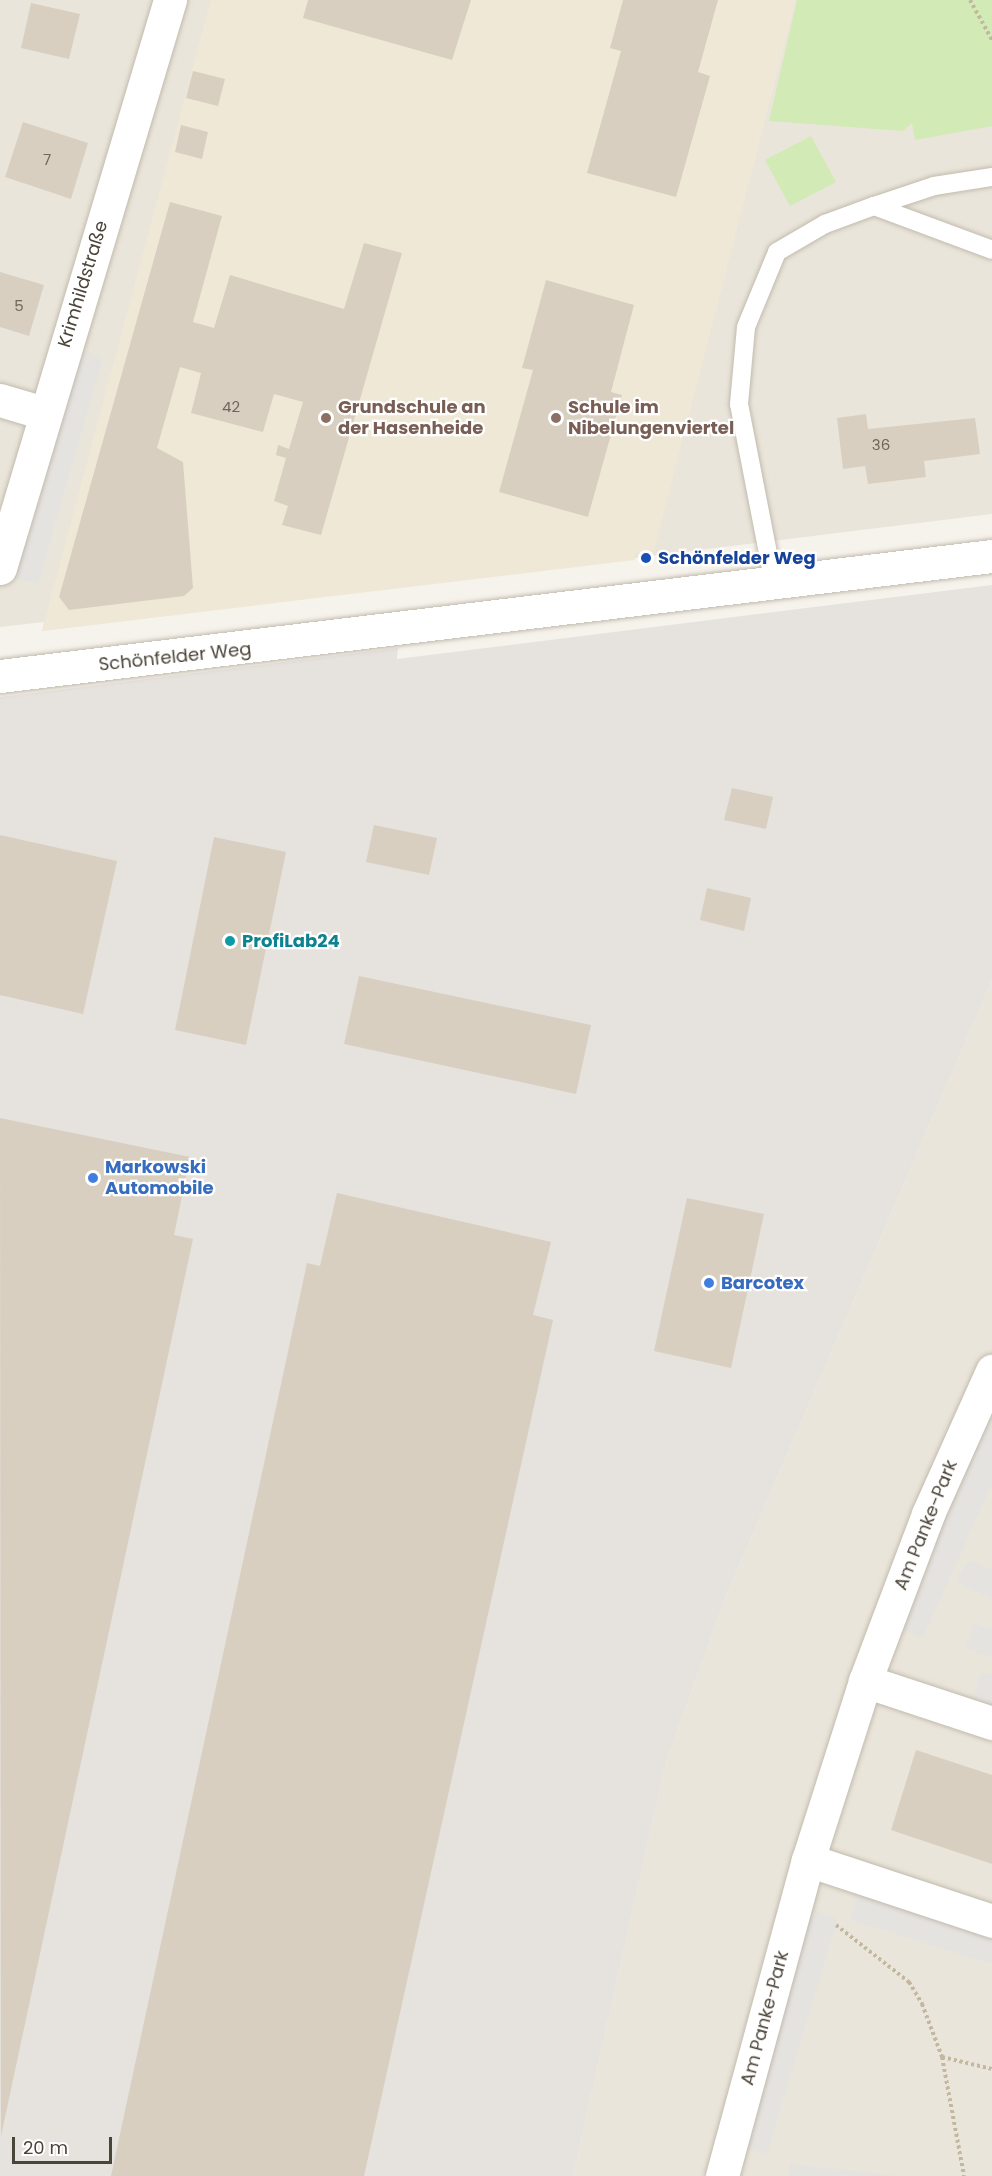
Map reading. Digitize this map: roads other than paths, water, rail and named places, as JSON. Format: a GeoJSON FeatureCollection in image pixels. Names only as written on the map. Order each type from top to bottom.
{"type":"FeatureCollection","features":[{"type":"Feature","properties":{"kind":"street","name":"Krimhildstraße"},"geometry":{"type":"LineString","coordinates":[[0,568],[44,413],[170,0]]}},
{"type":"Feature","properties":{"kind":"street"},"geometry":{"type":"LineString","coordinates":[[0,400],[44,413]]}},
{"type":"Feature","properties":{"kind":"street","name":"Schönfelder Weg"},"geometry":{"type":"LineString","coordinates":[[0,676],[992,556]]}},
{"type":"Feature","properties":{"kind":"street","name":"Am Panke-Park"},"geometry":{"type":"LineString","coordinates":[[722,2176],[808,1860],[865,1681],[928,1514],[992,1371]]}},
{"type":"Feature","properties":{"kind":"street"},"geometry":{"type":"LineString","coordinates":[[865,1681],[992,1723]]}},
{"type":"Feature","properties":{"kind":"street"},"geometry":{"type":"LineString","coordinates":[[808,1860],[992,1921]]}},
{"type":"Feature","properties":{"kind":"lane"},"geometry":{"type":"LineString","coordinates":[[774,584],[739,404],[746,327],[777,252],[825,224],[874,206],[934,186],[992,177]]}},
{"type":"Feature","properties":{"kind":"lane"},"geometry":{"type":"LineString","coordinates":[[874,206],[992,250]]}},
{"type":"Feature","properties":{"kind":"place","name":"Grundschule an der Hasenheide"},"geometry":{"type":"Point","coordinates":[326,418]}},
{"type":"Feature","properties":{"kind":"place","name":"Schule im Nibelungenviertel"},"geometry":{"type":"Point","coordinates":[556,418]}},
{"type":"Feature","properties":{"kind":"place","name":"Schönfelder Weg"},"geometry":{"type":"Point","coordinates":[646,558]}},
{"type":"Feature","properties":{"kind":"place","name":"ProfiLab24"},"geometry":{"type":"Point","coordinates":[230,941]}},
{"type":"Feature","properties":{"kind":"place","name":"Markowski Automobile"},"geometry":{"type":"Point","coordinates":[93,1178]}},
{"type":"Feature","properties":{"kind":"place","name":"Barcotex"},"geometry":{"type":"Point","coordinates":[709,1283]}}]}
